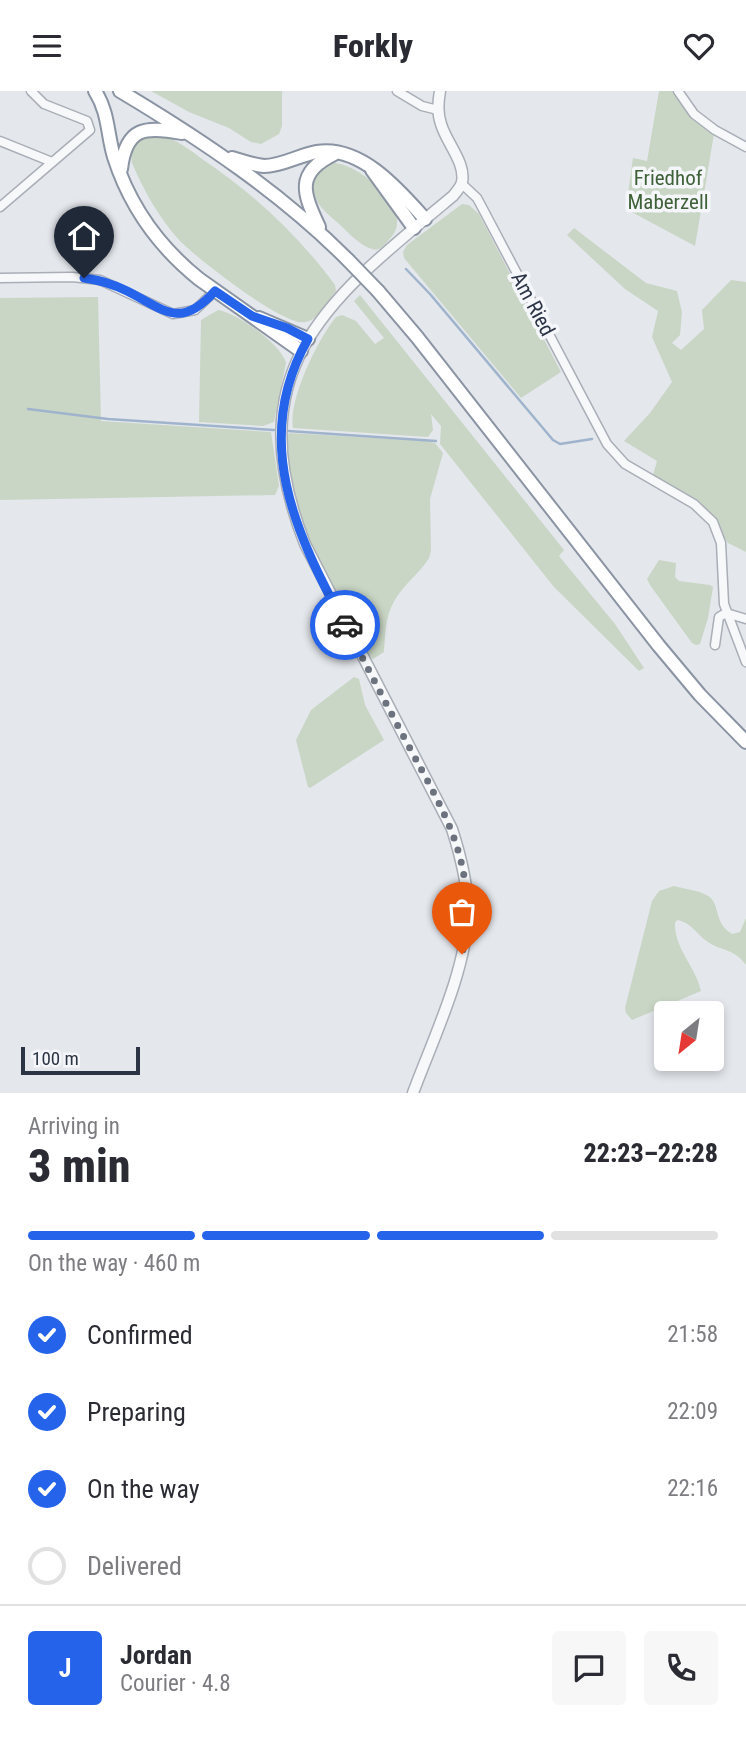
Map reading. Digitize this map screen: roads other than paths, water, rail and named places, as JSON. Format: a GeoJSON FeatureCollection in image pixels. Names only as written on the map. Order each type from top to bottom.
{"type":"FeatureCollection","features":[{"type":"Feature","properties":{"kind":"highway"},"geometry":{"type":"LineString","coordinates":[[95,91],[108,118],[120,173],[130,197],[153,234],[184,267],[301,351]]}},
{"type":"Feature","properties":{"kind":"highway"},"geometry":{"type":"LineString","coordinates":[[120,91],[190,134],[286,203],[322,234],[378,291],[659,646],[746,742]]}},
{"type":"Feature","properties":{"kind":"highway"},"geometry":{"type":"LineString","coordinates":[[120,173],[124,149],[138,132],[154,128],[190,134]]}},
{"type":"Feature","properties":{"kind":"highway"},"geometry":{"type":"LineString","coordinates":[[222,156],[261,166],[321,151],[352,158],[387,178],[425,219]]}},
{"type":"Feature","properties":{"kind":"highway"},"geometry":{"type":"LineString","coordinates":[[322,234],[305,196],[306,181],[317,164],[335,153]]}},
{"type":"Feature","properties":{"kind":"highway"},"geometry":{"type":"LineString","coordinates":[[372,169],[414,227]]}},
{"type":"Feature","properties":{"kind":"highway"},"geometry":{"type":"LineString","coordinates":[[252,316],[287,328],[308,339]]}},
{"type":"Feature","properties":{"kind":"street"},"geometry":{"type":"LineString","coordinates":[[0,207],[90,130],[87,121],[44,104],[32,91]]}},
{"type":"Feature","properties":{"kind":"street"},"geometry":{"type":"LineString","coordinates":[[397,91],[422,106],[438,110],[440,91]]}},
{"type":"Feature","properties":{"kind":"street"},"geometry":{"type":"LineString","coordinates":[[678,91],[694,114],[715,130],[746,147]]}},
{"type":"Feature","properties":{"kind":"street","name":"Am Ried"},"geometry":{"type":"LineString","coordinates":[[438,110],[441,125],[459,166],[462,184],[477,198],[607,444],[625,464],[694,504],[713,521],[721,543],[722,593],[726,613]]}},
{"type":"Feature","properties":{"kind":"street"},"geometry":{"type":"LineString","coordinates":[[0,141],[52,162]]}},
{"type":"Feature","properties":{"kind":"street"},"geometry":{"type":"LineString","coordinates":[[413,1093],[462,954],[468,914],[465,873],[452,829],[317,571],[295,521],[283,474],[280,432],[288,382],[301,351],[326,313],[372,263],[453,196],[462,184]]}},
{"type":"Feature","properties":{"kind":"street"},"geometry":{"type":"LineString","coordinates":[[0,278],[72,277],[100,280],[173,314],[195,310],[215,291]]}},
{"type":"Feature","properties":{"kind":"street"},"geometry":{"type":"LineString","coordinates":[[726,613],[746,662]]}},
{"type":"Feature","properties":{"kind":"street"},"geometry":{"type":"LineString","coordinates":[[715,645],[719,617],[726,613],[746,619]]}},
{"type":"Feature","properties":{"kind":"waterway"},"geometry":{"type":"LineString","coordinates":[[406,269],[553,440],[560,444],[592,439]]}},
{"type":"Feature","properties":{"kind":"waterway"},"geometry":{"type":"LineString","coordinates":[[28,409],[108,419],[274,430]]}},
{"type":"Feature","properties":{"kind":"waterway"},"geometry":{"type":"LineString","coordinates":[[288,431],[436,441]]}},
{"type":"Feature","properties":{"kind":"park label","name":"Friedhof Maberzell"},"geometry":{"type":"Point","coordinates":[668,190]}}]}
